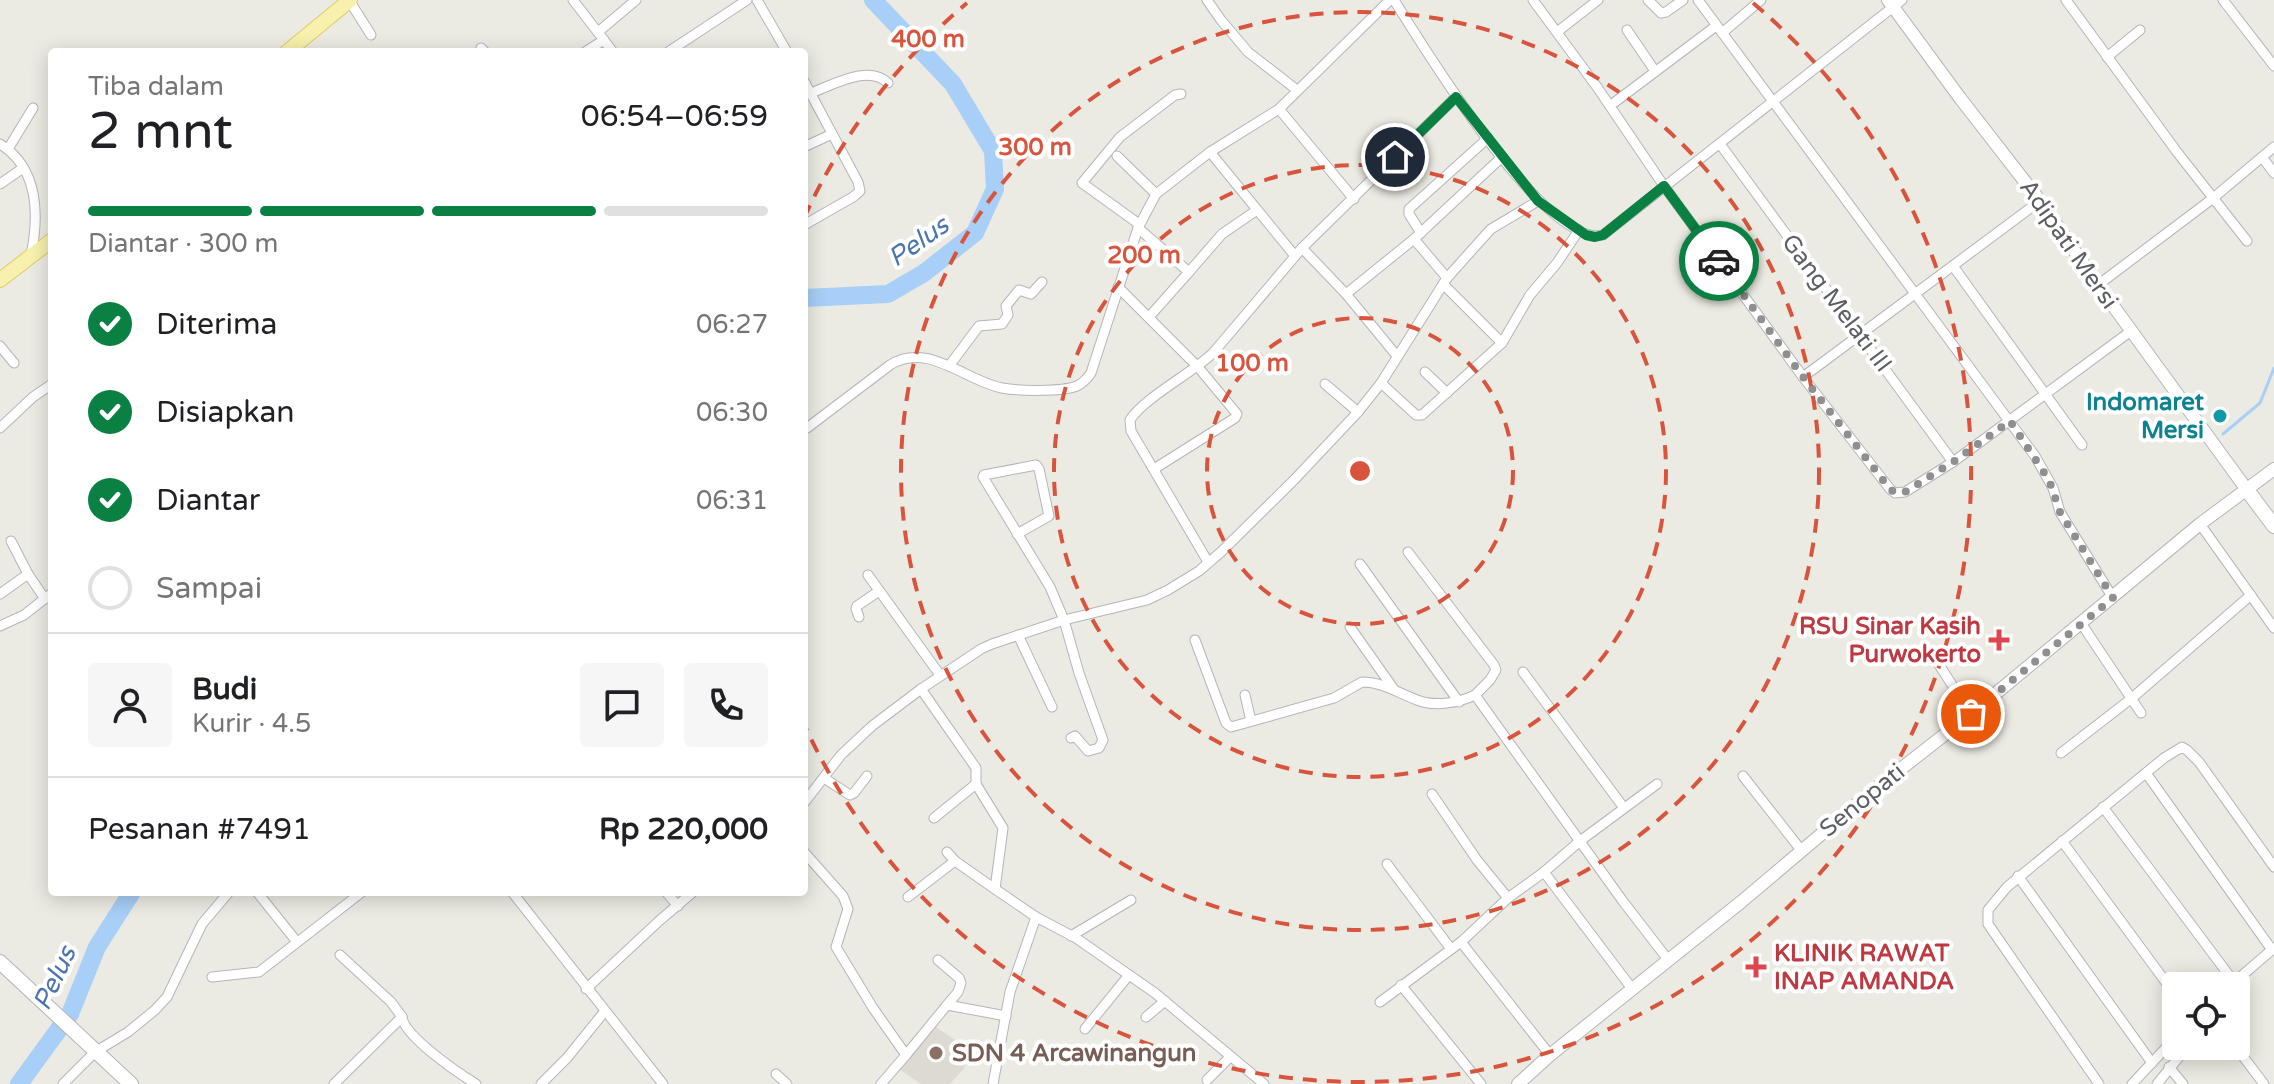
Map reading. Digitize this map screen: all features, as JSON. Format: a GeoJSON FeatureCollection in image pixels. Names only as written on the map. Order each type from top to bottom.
{"type":"FeatureCollection","features":[{"type":"Feature","properties":{"kind":"main road"},"geometry":{"type":"LineString","coordinates":[[292,48],[349,0]]}},
{"type":"Feature","properties":{"kind":"main road"},"geometry":{"type":"LineString","coordinates":[[2,272],[48,243]]}},
{"type":"Feature","properties":{"kind":"main road"},"geometry":{"type":"LineString","coordinates":[[2247,490],[2274,526]]}},
{"type":"Feature","properties":{"kind":"main road"},"geometry":{"type":"LineString","coordinates":[[0,962],[131,1084]]}},
{"type":"Feature","properties":{"kind":"street"},"geometry":{"type":"LineString","coordinates":[[349,0],[371,35]]}},
{"type":"Feature","properties":{"kind":"street"},"geometry":{"type":"LineString","coordinates":[[589,48],[636,0]]}},
{"type":"Feature","properties":{"kind":"street"},"geometry":{"type":"LineString","coordinates":[[674,48],[747,0]]}},
{"type":"Feature","properties":{"kind":"street"},"geometry":{"type":"LineString","coordinates":[[757,0],[785,48]]}},
{"type":"Feature","properties":{"kind":"street"},"geometry":{"type":"LineString","coordinates":[[1207,0],[1248,52],[1297,90]]}},
{"type":"Feature","properties":{"kind":"street"},"geometry":{"type":"LineString","coordinates":[[1533,0],[1803,377],[1895,493],[1905,492],[1953,462],[2131,331]]}},
{"type":"Feature","properties":{"kind":"street"},"geometry":{"type":"LineString","coordinates":[[1557,32],[1598,0]]}},
{"type":"Feature","properties":{"kind":"street"},"geometry":{"type":"LineString","coordinates":[[1648,0],[1661,13],[1683,0]]}},
{"type":"Feature","properties":{"kind":"street"},"geometry":{"type":"LineString","coordinates":[[1698,0],[2010,421],[2049,480],[2060,512],[2113,598]]}},
{"type":"Feature","properties":{"kind":"street"},"geometry":{"type":"LineString","coordinates":[[1615,102],[1655,71],[1761,0]]}},
{"type":"Feature","properties":{"kind":"street"},"geometry":{"type":"LineString","coordinates":[[2066,0],[2212,199],[2247,241]]}},
{"type":"Feature","properties":{"kind":"street"},"geometry":{"type":"LineString","coordinates":[[2223,0],[2274,66]]}},
{"type":"Feature","properties":{"kind":"street"},"geometry":{"type":"LineString","coordinates":[[575,1],[610,48]]}},
{"type":"Feature","properties":{"kind":"street"},"geometry":{"type":"LineString","coordinates":[[808,427],[897,361],[918,358],[949,366],[1001,388],[1062,389],[1080,384],[1091,373],[1124,293],[1141,230],[1156,194],[1166,184],[1283,113],[1297,90],[1395,3],[1456,97],[1538,201],[1579,230],[1595,237],[1603,235],[1720,144],[1895,2]]}},
{"type":"Feature","properties":{"kind":"street","name":"Adipati Mersi"},"geometry":{"type":"LineString","coordinates":[[1895,2],[1960,98],[2040,201],[2247,490]]}},
{"type":"Feature","properties":{"kind":"street"},"geometry":{"type":"LineString","coordinates":[[1627,30],[1655,71]]}},
{"type":"Feature","properties":{"kind":"street"},"geometry":{"type":"LineString","coordinates":[[2107,57],[2140,30]]}},
{"type":"Feature","properties":{"kind":"street"},"geometry":{"type":"LineString","coordinates":[[811,93],[867,74],[881,77],[888,83]]}},
{"type":"Feature","properties":{"kind":"street"},"geometry":{"type":"LineString","coordinates":[[808,88],[860,191],[808,223]]}},
{"type":"Feature","properties":{"kind":"street"},"geometry":{"type":"LineString","coordinates":[[1181,94],[1175,95],[1120,137],[1082,183],[1189,272]]}},
{"type":"Feature","properties":{"kind":"street"},"geometry":{"type":"LineString","coordinates":[[1208,562],[1131,431],[1130,420],[1139,409],[1198,367],[1225,340],[1298,252],[1456,97]]}},
{"type":"Feature","properties":{"kind":"street"},"geometry":{"type":"LineString","coordinates":[[31,255],[37,226],[32,187],[18,172],[4,147],[33,108]]}},
{"type":"Feature","properties":{"kind":"street"},"geometry":{"type":"LineString","coordinates":[[1283,113],[1354,199]]}},
{"type":"Feature","properties":{"kind":"street"},"geometry":{"type":"LineString","coordinates":[[808,145],[832,134]]}},
{"type":"Feature","properties":{"kind":"street"},"geometry":{"type":"LineString","coordinates":[[1488,138],[1409,209],[1409,214],[1418,236],[1445,281],[1502,343]]}},
{"type":"Feature","properties":{"kind":"street","name":"Gang Melati III"},"geometry":{"type":"LineString","coordinates":[[1720,144],[1953,462]]}},
{"type":"Feature","properties":{"kind":"street"},"geometry":{"type":"LineString","coordinates":[[2098,285],[2212,199],[2274,147]]}},
{"type":"Feature","properties":{"kind":"street"},"geometry":{"type":"LineString","coordinates":[[1213,155],[1257,210],[1298,252],[1346,294],[1397,356]]}},
{"type":"Feature","properties":{"kind":"street"},"geometry":{"type":"LineString","coordinates":[[1117,156],[1156,194]]}},
{"type":"Feature","properties":{"kind":"street"},"geometry":{"type":"LineString","coordinates":[[1346,294],[1418,236],[1502,157]]}},
{"type":"Feature","properties":{"kind":"street"},"geometry":{"type":"LineString","coordinates":[[2262,157],[2274,173]]}},
{"type":"Feature","properties":{"kind":"street"},"geometry":{"type":"LineString","coordinates":[[0,184],[18,172]]}},
{"type":"Feature","properties":{"kind":"street"},"geometry":{"type":"LineString","coordinates":[[808,798],[841,755],[863,734],[940,675],[981,649],[1064,620],[1147,600],[1187,579],[1221,552],[1358,412],[1381,383],[1445,281],[1491,229],[1538,201]]}},
{"type":"Feature","properties":{"kind":"street"},"geometry":{"type":"LineString","coordinates":[[1803,377],[2040,201]]}},
{"type":"Feature","properties":{"kind":"street"},"geometry":{"type":"LineString","coordinates":[[1149,317],[1222,234],[1257,210]]}},
{"type":"Feature","properties":{"kind":"street"},"geometry":{"type":"LineString","coordinates":[[1381,383],[1419,416],[1502,343],[1530,295],[1579,230]]}},
{"type":"Feature","properties":{"kind":"street"},"geometry":{"type":"LineString","coordinates":[[1953,266],[2082,445]]}},
{"type":"Feature","properties":{"kind":"street"},"geometry":{"type":"LineString","coordinates":[[949,366],[979,326],[1002,324],[1008,315],[1006,306],[1011,297],[1019,290],[1031,294],[1042,282]]}},
{"type":"Feature","properties":{"kind":"street"},"geometry":{"type":"LineString","coordinates":[[1124,293],[1198,367],[1233,407],[1237,417],[1154,469]]}},
{"type":"Feature","properties":{"kind":"street"},"geometry":{"type":"LineString","coordinates":[[0,346],[14,363]]}},
{"type":"Feature","properties":{"kind":"street"},"geometry":{"type":"LineString","coordinates":[[1425,372],[1447,393]]}},
{"type":"Feature","properties":{"kind":"street"},"geometry":{"type":"LineString","coordinates":[[1325,384],[1358,412]]}},
{"type":"Feature","properties":{"kind":"street"},"geometry":{"type":"LineString","coordinates":[[0,428],[48,387]]}},
{"type":"Feature","properties":{"kind":"street"},"geometry":{"type":"LineString","coordinates":[[1017,534],[1049,516],[1036,465],[983,477],[1017,534],[1044,578],[1064,620],[1103,740],[1099,748],[1088,751],[1075,736],[1071,738]]}},
{"type":"Feature","properties":{"kind":"street","name":"Senopati"},"geometry":{"type":"LineString","coordinates":[[1518,1084],[2200,524],[2274,469]]}},
{"type":"Feature","properties":{"kind":"street"},"geometry":{"type":"LineString","coordinates":[[2200,524],[2274,628]]}},
{"type":"Feature","properties":{"kind":"street"},"geometry":{"type":"LineString","coordinates":[[0,626],[24,615],[48,596],[28,574],[11,541]]}},
{"type":"Feature","properties":{"kind":"street"},"geometry":{"type":"LineString","coordinates":[[1195,640],[1228,725],[1232,727],[1334,698],[1362,682],[1393,688],[1422,702],[1459,702],[1475,695],[1496,670],[1408,552]]}},
{"type":"Feature","properties":{"kind":"street"},"geometry":{"type":"LineString","coordinates":[[1360,564],[1459,702]]}},
{"type":"Feature","properties":{"kind":"street"},"geometry":{"type":"LineString","coordinates":[[0,594],[28,574]]}},
{"type":"Feature","properties":{"kind":"street"},"geometry":{"type":"LineString","coordinates":[[868,575],[940,675]]}},
{"type":"Feature","properties":{"kind":"street"},"geometry":{"type":"LineString","coordinates":[[859,617],[857,606],[879,591]]}},
{"type":"Feature","properties":{"kind":"street"},"geometry":{"type":"LineString","coordinates":[[2061,753],[2132,698],[2251,595]]}},
{"type":"Feature","properties":{"kind":"street"},"geometry":{"type":"LineString","coordinates":[[2081,623],[2141,713]]}},
{"type":"Feature","properties":{"kind":"street"},"geometry":{"type":"LineString","coordinates":[[1350,627],[1393,688]]}},
{"type":"Feature","properties":{"kind":"street"},"geometry":{"type":"LineString","coordinates":[[1018,635],[1052,707]]}},
{"type":"Feature","properties":{"kind":"street"},"geometry":{"type":"LineString","coordinates":[[1932,654],[1971,714]]}},
{"type":"Feature","properties":{"kind":"street"},"geometry":{"type":"LineString","coordinates":[[1523,672],[1624,808]]}},
{"type":"Feature","properties":{"kind":"street"},"geometry":{"type":"LineString","coordinates":[[921,689],[976,768],[976,784],[1003,828],[995,889]]}},
{"type":"Feature","properties":{"kind":"street"},"geometry":{"type":"LineString","coordinates":[[1245,695],[1251,721]]}},
{"type":"Feature","properties":{"kind":"street"},"geometry":{"type":"LineString","coordinates":[[1475,695],[1669,961]]}},
{"type":"Feature","properties":{"kind":"street"},"geometry":{"type":"LineString","coordinates":[[2099,1084],[1987,921],[1988,910],[2018,876],[2178,748],[2187,750],[2199,762],[2274,867]]}},
{"type":"Feature","properties":{"kind":"street"},"geometry":{"type":"LineString","coordinates":[[2146,773],[2273,949],[2247,972]]}},
{"type":"Feature","properties":{"kind":"street"},"geometry":{"type":"LineString","coordinates":[[824,778],[850,795],[867,776]]}},
{"type":"Feature","properties":{"kind":"street"},"geometry":{"type":"LineString","coordinates":[[1743,776],[1801,850]]}},
{"type":"Feature","properties":{"kind":"street"},"geometry":{"type":"LineString","coordinates":[[934,818],[976,784]]}},
{"type":"Feature","properties":{"kind":"street"},"geometry":{"type":"LineString","coordinates":[[1380,1002],[1461,942],[1508,898],[1657,784]]}},
{"type":"Feature","properties":{"kind":"street"},"geometry":{"type":"LineString","coordinates":[[1432,794],[1477,860],[1508,898]]}},
{"type":"Feature","properties":{"kind":"street"},"geometry":{"type":"LineString","coordinates":[[2103,807],[2223,972]]}},
{"type":"Feature","properties":{"kind":"street"},"geometry":{"type":"LineString","coordinates":[[2062,841],[2162,977]]}},
{"type":"Feature","properties":{"kind":"street"},"geometry":{"type":"LineString","coordinates":[[947,852],[995,889],[1071,936],[1165,1001],[1264,1084]]}},
{"type":"Feature","properties":{"kind":"street"},"geometry":{"type":"LineString","coordinates":[[808,857],[847,904],[836,947],[906,1055]]}},
{"type":"Feature","properties":{"kind":"street"},"geometry":{"type":"LineString","coordinates":[[908,897],[955,861]]}},
{"type":"Feature","properties":{"kind":"street"},"geometry":{"type":"LineString","coordinates":[[1387,864],[1451,949]]}},
{"type":"Feature","properties":{"kind":"street"},"geometry":{"type":"LineString","coordinates":[[1544,872],[1633,990]]}},
{"type":"Feature","properties":{"kind":"street"},"geometry":{"type":"LineString","coordinates":[[2018,876],[2152,1063]]}},
{"type":"Feature","properties":{"kind":"street"},"geometry":{"type":"LineString","coordinates":[[63,1084],[103,1059],[167,997],[202,924],[226,896]]}},
{"type":"Feature","properties":{"kind":"street"},"geometry":{"type":"LineString","coordinates":[[260,896],[297,942]]}},
{"type":"Feature","properties":{"kind":"street"},"geometry":{"type":"LineString","coordinates":[[212,977],[256,974],[357,896]]}},
{"type":"Feature","properties":{"kind":"street"},"geometry":{"type":"LineString","coordinates":[[515,896],[663,1084]]}},
{"type":"Feature","properties":{"kind":"street"},"geometry":{"type":"LineString","coordinates":[[669,896],[678,906]]}},
{"type":"Feature","properties":{"kind":"street"},"geometry":{"type":"LineString","coordinates":[[586,989],[689,896]]}},
{"type":"Feature","properties":{"kind":"street"},"geometry":{"type":"LineString","coordinates":[[1071,936],[1131,900]]}},
{"type":"Feature","properties":{"kind":"street"},"geometry":{"type":"LineString","coordinates":[[993,1084],[1010,992],[1036,917]]}},
{"type":"Feature","properties":{"kind":"street"},"geometry":{"type":"LineString","coordinates":[[1461,942],[1550,1055]]}},
{"type":"Feature","properties":{"kind":"street"},"geometry":{"type":"LineString","coordinates":[[340,955],[391,1002],[410,1033],[442,1061],[476,1084]]}},
{"type":"Feature","properties":{"kind":"street"},"geometry":{"type":"LineString","coordinates":[[881,1084],[961,988],[959,978],[938,960]]}},
{"type":"Feature","properties":{"kind":"street"},"geometry":{"type":"LineString","coordinates":[[1085,1029],[1129,975]]}},
{"type":"Feature","properties":{"kind":"street"},"geometry":{"type":"LineString","coordinates":[[1401,985],[1481,1084]]}},
{"type":"Feature","properties":{"kind":"street"},"geometry":{"type":"LineString","coordinates":[[1146,1017],[1165,1001]]}},
{"type":"Feature","properties":{"kind":"street"},"geometry":{"type":"LineString","coordinates":[[947,1005],[1006,1016]]}},
{"type":"Feature","properties":{"kind":"street"},"geometry":{"type":"LineString","coordinates":[[541,1084],[567,1058],[605,1011]]}},
{"type":"Feature","properties":{"kind":"street"},"geometry":{"type":"LineString","coordinates":[[334,1084],[402,1017]]}},
{"type":"Feature","properties":{"kind":"street"},"geometry":{"type":"LineString","coordinates":[[2135,1083],[2162,1052]]}},
{"type":"Feature","properties":{"kind":"street"},"geometry":{"type":"LineString","coordinates":[[1207,1080],[1230,1057]]}},
{"type":"Feature","properties":{"kind":"street"},"geometry":{"type":"LineString","coordinates":[[2157,1084],[2175,1060]]}},
{"type":"Feature","properties":{"kind":"street"},"geometry":{"type":"LineString","coordinates":[[2246,1060],[2264,1084]]}},
{"type":"Feature","properties":{"kind":"street"},"geometry":{"type":"LineString","coordinates":[[2169,1067],[2183,1084]]}},
{"type":"Feature","properties":{"kind":"street"},"geometry":{"type":"LineString","coordinates":[[776,1074],[787,1084]]}},
{"type":"Feature","properties":{"kind":"shaded area","name":"SDN 4 Arcawinangun"},"geometry":{"type":"Polygon","coordinates":[[[928,1022],[966,1050],[964,1068],[950,1084],[921,1084],[896,1067],[928,1022]]]}},
{"type":"Feature","properties":{"kind":"waterway","name":"Pelus"},"geometry":{"type":"LineString","coordinates":[[808,298],[888,294],[924,273],[975,233],[995,189],[993,151],[953,84],[873,0]]}},
{"type":"Feature","properties":{"kind":"waterway"},"geometry":{"type":"LineString","coordinates":[[2223,434],[2260,403],[2274,368]]}},
{"type":"Feature","properties":{"kind":"waterway","name":"Pelus"},"geometry":{"type":"LineString","coordinates":[[19,1084],[70,1014],[97,947],[129,896]]}},
{"type":"Feature","properties":{"kind":"way so far"},"geometry":{"type":"LineString","coordinates":[[1719,261],[1803,377],[1895,493],[1905,492],[1953,462],[2010,421],[2049,480],[2060,512],[2113,598],[1971,714]]}},
{"type":"Feature","properties":{"kind":"place","name":"Indomaret Mersi"},"geometry":{"type":"Point","coordinates":[2220,416]}},
{"type":"Feature","properties":{"kind":"place","name":"RSU Sinar Kasih Purwokerto"},"geometry":{"type":"Point","coordinates":[1999,640]}},
{"type":"Feature","properties":{"kind":"place","name":"KLINIK RAWAT INAP AMANDA"},"geometry":{"type":"Point","coordinates":[1756,967]}},
{"type":"Feature","properties":{"kind":"place","name":"SDN 4 Arcawinangun"},"geometry":{"type":"Point","coordinates":[936,1053]}},
{"type":"Feature","properties":{"kind":"route"},"geometry":{"type":"LineString","coordinates":[[1395,157],[1456,97],[1538,201],[1586,235],[1603,235],[1664,186],[1719,261]]}}]}
